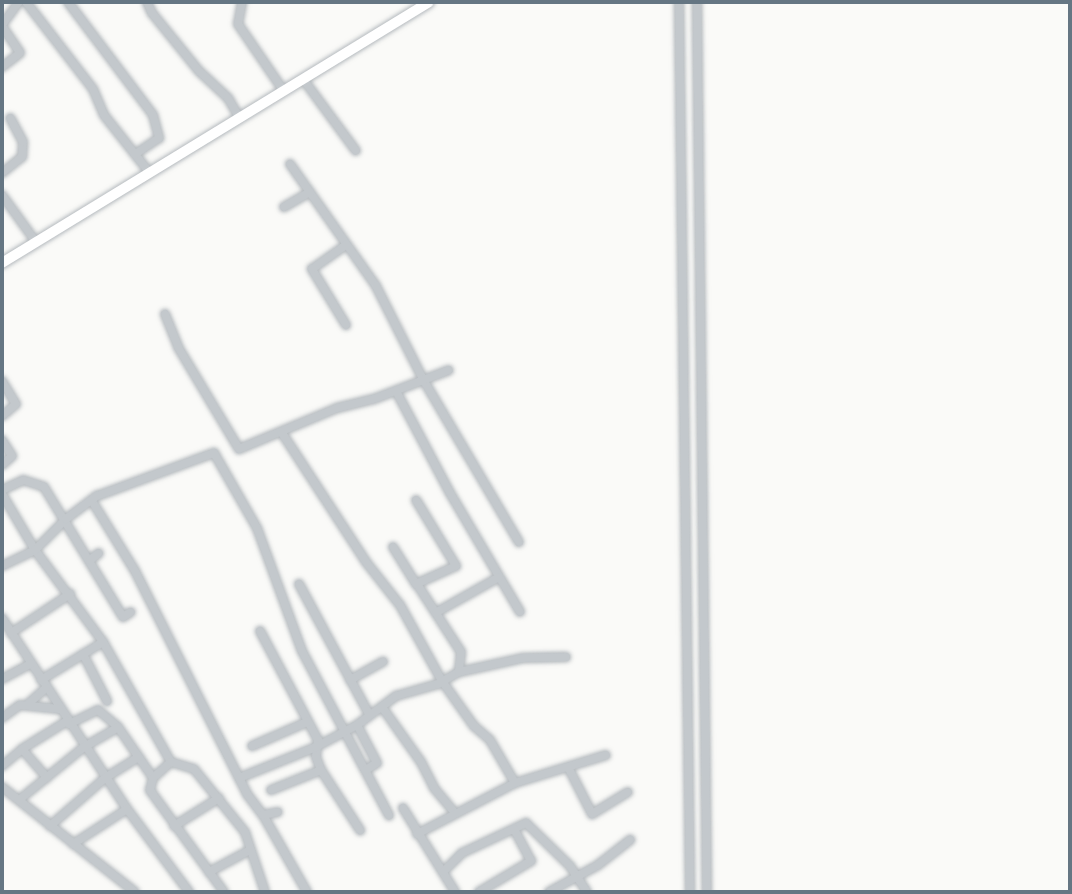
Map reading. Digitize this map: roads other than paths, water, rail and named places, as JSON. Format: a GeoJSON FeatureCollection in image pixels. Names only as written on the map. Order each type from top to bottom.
{"type":"FeatureCollection","features":[{"type":"Feature","properties":{"kind":"main road"},"geometry":{"type":"LineString","coordinates":[[2,263],[429,2]]}},
{"type":"Feature","properties":{"kind":"street"},"geometry":{"type":"LineString","coordinates":[[2,67],[20,53],[2,25],[19,2]]}},
{"type":"Feature","properties":{"kind":"street"},"geometry":{"type":"LineString","coordinates":[[26,2],[93,89],[104,115],[149,172]]}},
{"type":"Feature","properties":{"kind":"street"},"geometry":{"type":"LineString","coordinates":[[68,2],[153,115],[159,138],[135,154]]}},
{"type":"Feature","properties":{"kind":"street"},"geometry":{"type":"LineString","coordinates":[[146,2],[199,71],[228,98],[239,117]]}},
{"type":"Feature","properties":{"kind":"street"},"geometry":{"type":"LineString","coordinates":[[242,2],[238,24],[283,90]]}},
{"type":"Feature","properties":{"kind":"street"},"geometry":{"type":"LineString","coordinates":[[679,2],[690,892]]}},
{"type":"Feature","properties":{"kind":"street"},"geometry":{"type":"LineString","coordinates":[[698,2],[707,892]]}},
{"type":"Feature","properties":{"kind":"street"},"geometry":{"type":"LineString","coordinates":[[303,79],[356,151]]}},
{"type":"Feature","properties":{"kind":"street"},"geometry":{"type":"LineString","coordinates":[[2,173],[22,157],[23,142],[10,118]]}},
{"type":"Feature","properties":{"kind":"street"},"geometry":{"type":"LineString","coordinates":[[290,164],[376,286],[424,381],[519,542]]}},
{"type":"Feature","properties":{"kind":"street"},"geometry":{"type":"LineString","coordinates":[[284,207],[310,192]]}},
{"type":"Feature","properties":{"kind":"street"},"geometry":{"type":"LineString","coordinates":[[2,195],[36,242]]}},
{"type":"Feature","properties":{"kind":"street"},"geometry":{"type":"LineString","coordinates":[[346,245],[312,269],[346,325]]}},
{"type":"Feature","properties":{"kind":"street"},"geometry":{"type":"LineString","coordinates":[[164,314],[177,347],[239,449],[337,408],[396,391],[449,370]]}},
{"type":"Feature","properties":{"kind":"street"},"geometry":{"type":"LineString","coordinates":[[2,381],[16,404],[2,416]]}},
{"type":"Feature","properties":{"kind":"street"},"geometry":{"type":"LineString","coordinates":[[396,391],[520,612]]}},
{"type":"Feature","properties":{"kind":"street"},"geometry":{"type":"LineString","coordinates":[[282,433],[366,562],[400,605],[442,681],[474,726],[489,740],[514,783]]}},
{"type":"Feature","properties":{"kind":"street"},"geometry":{"type":"LineString","coordinates":[[2,440],[12,456],[2,465]]}},
{"type":"Feature","properties":{"kind":"street"},"geometry":{"type":"LineString","coordinates":[[4,562],[35,550],[66,519],[97,496],[214,453],[257,528],[302,651],[389,815]]}},
{"type":"Feature","properties":{"kind":"street"},"geometry":{"type":"LineString","coordinates":[[131,612],[122,617],[44,486],[32,480],[23,480],[2,492],[35,550],[103,642],[171,762],[194,769],[245,832],[265,892]]}},
{"type":"Feature","properties":{"kind":"street"},"geometry":{"type":"LineString","coordinates":[[416,500],[456,566],[417,584]]}},
{"type":"Feature","properties":{"kind":"street"},"geometry":{"type":"LineString","coordinates":[[92,501],[135,571],[239,778],[264,815],[307,892]]}},
{"type":"Feature","properties":{"kind":"street"},"geometry":{"type":"LineString","coordinates":[[393,547],[461,652],[459,671]]}},
{"type":"Feature","properties":{"kind":"street"},"geometry":{"type":"LineString","coordinates":[[90,560],[99,553]]}},
{"type":"Feature","properties":{"kind":"street"},"geometry":{"type":"LineString","coordinates":[[437,612],[499,577]]}},
{"type":"Feature","properties":{"kind":"street"},"geometry":{"type":"LineString","coordinates":[[299,584],[369,714]]}},
{"type":"Feature","properties":{"kind":"street"},"geometry":{"type":"LineString","coordinates":[[11,633],[70,594]]}},
{"type":"Feature","properties":{"kind":"street"},"geometry":{"type":"LineString","coordinates":[[2,618],[105,778],[189,892]]}},
{"type":"Feature","properties":{"kind":"street"},"geometry":{"type":"LineString","coordinates":[[260,631],[318,740],[316,757],[321,770],[360,830]]}},
{"type":"Feature","properties":{"kind":"street"},"geometry":{"type":"LineString","coordinates":[[41,680],[103,642]]}},
{"type":"Feature","properties":{"kind":"street"},"geometry":{"type":"LineString","coordinates":[[83,654],[107,701]]}},
{"type":"Feature","properties":{"kind":"street"},"geometry":{"type":"LineString","coordinates":[[239,778],[316,747],[406,692],[442,681],[459,671],[523,658],[566,657]]}},
{"type":"Feature","properties":{"kind":"street"},"geometry":{"type":"LineString","coordinates":[[350,680],[383,662]]}},
{"type":"Feature","properties":{"kind":"street"},"geometry":{"type":"LineString","coordinates":[[2,678],[30,664]]}},
{"type":"Feature","properties":{"kind":"street"},"geometry":{"type":"LineString","coordinates":[[28,704],[46,688]]}},
{"type":"Feature","properties":{"kind":"street"},"geometry":{"type":"LineString","coordinates":[[2,718],[20,705],[59,709]]}},
{"type":"Feature","properties":{"kind":"street"},"geometry":{"type":"LineString","coordinates":[[382,707],[421,762],[434,788],[455,813]]}},
{"type":"Feature","properties":{"kind":"street"},"geometry":{"type":"LineString","coordinates":[[2,766],[22,749],[68,722],[95,710],[118,727],[153,778]]}},
{"type":"Feature","properties":{"kind":"street"},"geometry":{"type":"LineString","coordinates":[[253,746],[307,722]]}},
{"type":"Feature","properties":{"kind":"street"},"geometry":{"type":"LineString","coordinates":[[357,724],[377,763],[366,770]]}},
{"type":"Feature","properties":{"kind":"street"},"geometry":{"type":"LineString","coordinates":[[19,800],[85,747],[118,727]]}},
{"type":"Feature","properties":{"kind":"street"},"geometry":{"type":"LineString","coordinates":[[22,749],[47,778]]}},
{"type":"Feature","properties":{"kind":"street"},"geometry":{"type":"LineString","coordinates":[[417,834],[514,783],[606,755]]}},
{"type":"Feature","properties":{"kind":"street"},"geometry":{"type":"LineString","coordinates":[[50,826],[105,778],[139,757]]}},
{"type":"Feature","properties":{"kind":"street"},"geometry":{"type":"LineString","coordinates":[[171,762],[153,778],[150,790],[221,889],[209,892]]}},
{"type":"Feature","properties":{"kind":"street"},"geometry":{"type":"LineString","coordinates":[[568,766],[592,814],[628,792]]}},
{"type":"Feature","properties":{"kind":"street"},"geometry":{"type":"LineString","coordinates":[[271,790],[321,770]]}},
{"type":"Feature","properties":{"kind":"street"},"geometry":{"type":"LineString","coordinates":[[2,787],[135,892]]}},
{"type":"Feature","properties":{"kind":"street"},"geometry":{"type":"LineString","coordinates":[[174,826],[219,798]]}},
{"type":"Feature","properties":{"kind":"street"},"geometry":{"type":"LineString","coordinates":[[403,808],[417,834],[444,871],[449,891]]}},
{"type":"Feature","properties":{"kind":"street"},"geometry":{"type":"LineString","coordinates":[[73,844],[127,810]]}},
{"type":"Feature","properties":{"kind":"street"},"geometry":{"type":"LineString","coordinates":[[264,815],[278,812]]}},
{"type":"Feature","properties":{"kind":"street"},"geometry":{"type":"LineString","coordinates":[[444,871],[462,853],[526,823],[570,866],[587,892]]}},
{"type":"Feature","properties":{"kind":"street"},"geometry":{"type":"LineString","coordinates":[[479,892],[531,861],[514,830]]}},
{"type":"Feature","properties":{"kind":"street"},"geometry":{"type":"LineString","coordinates":[[550,892],[577,878],[630,841]]}},
{"type":"Feature","properties":{"kind":"street"},"geometry":{"type":"LineString","coordinates":[[209,872],[250,850]]}}]}
